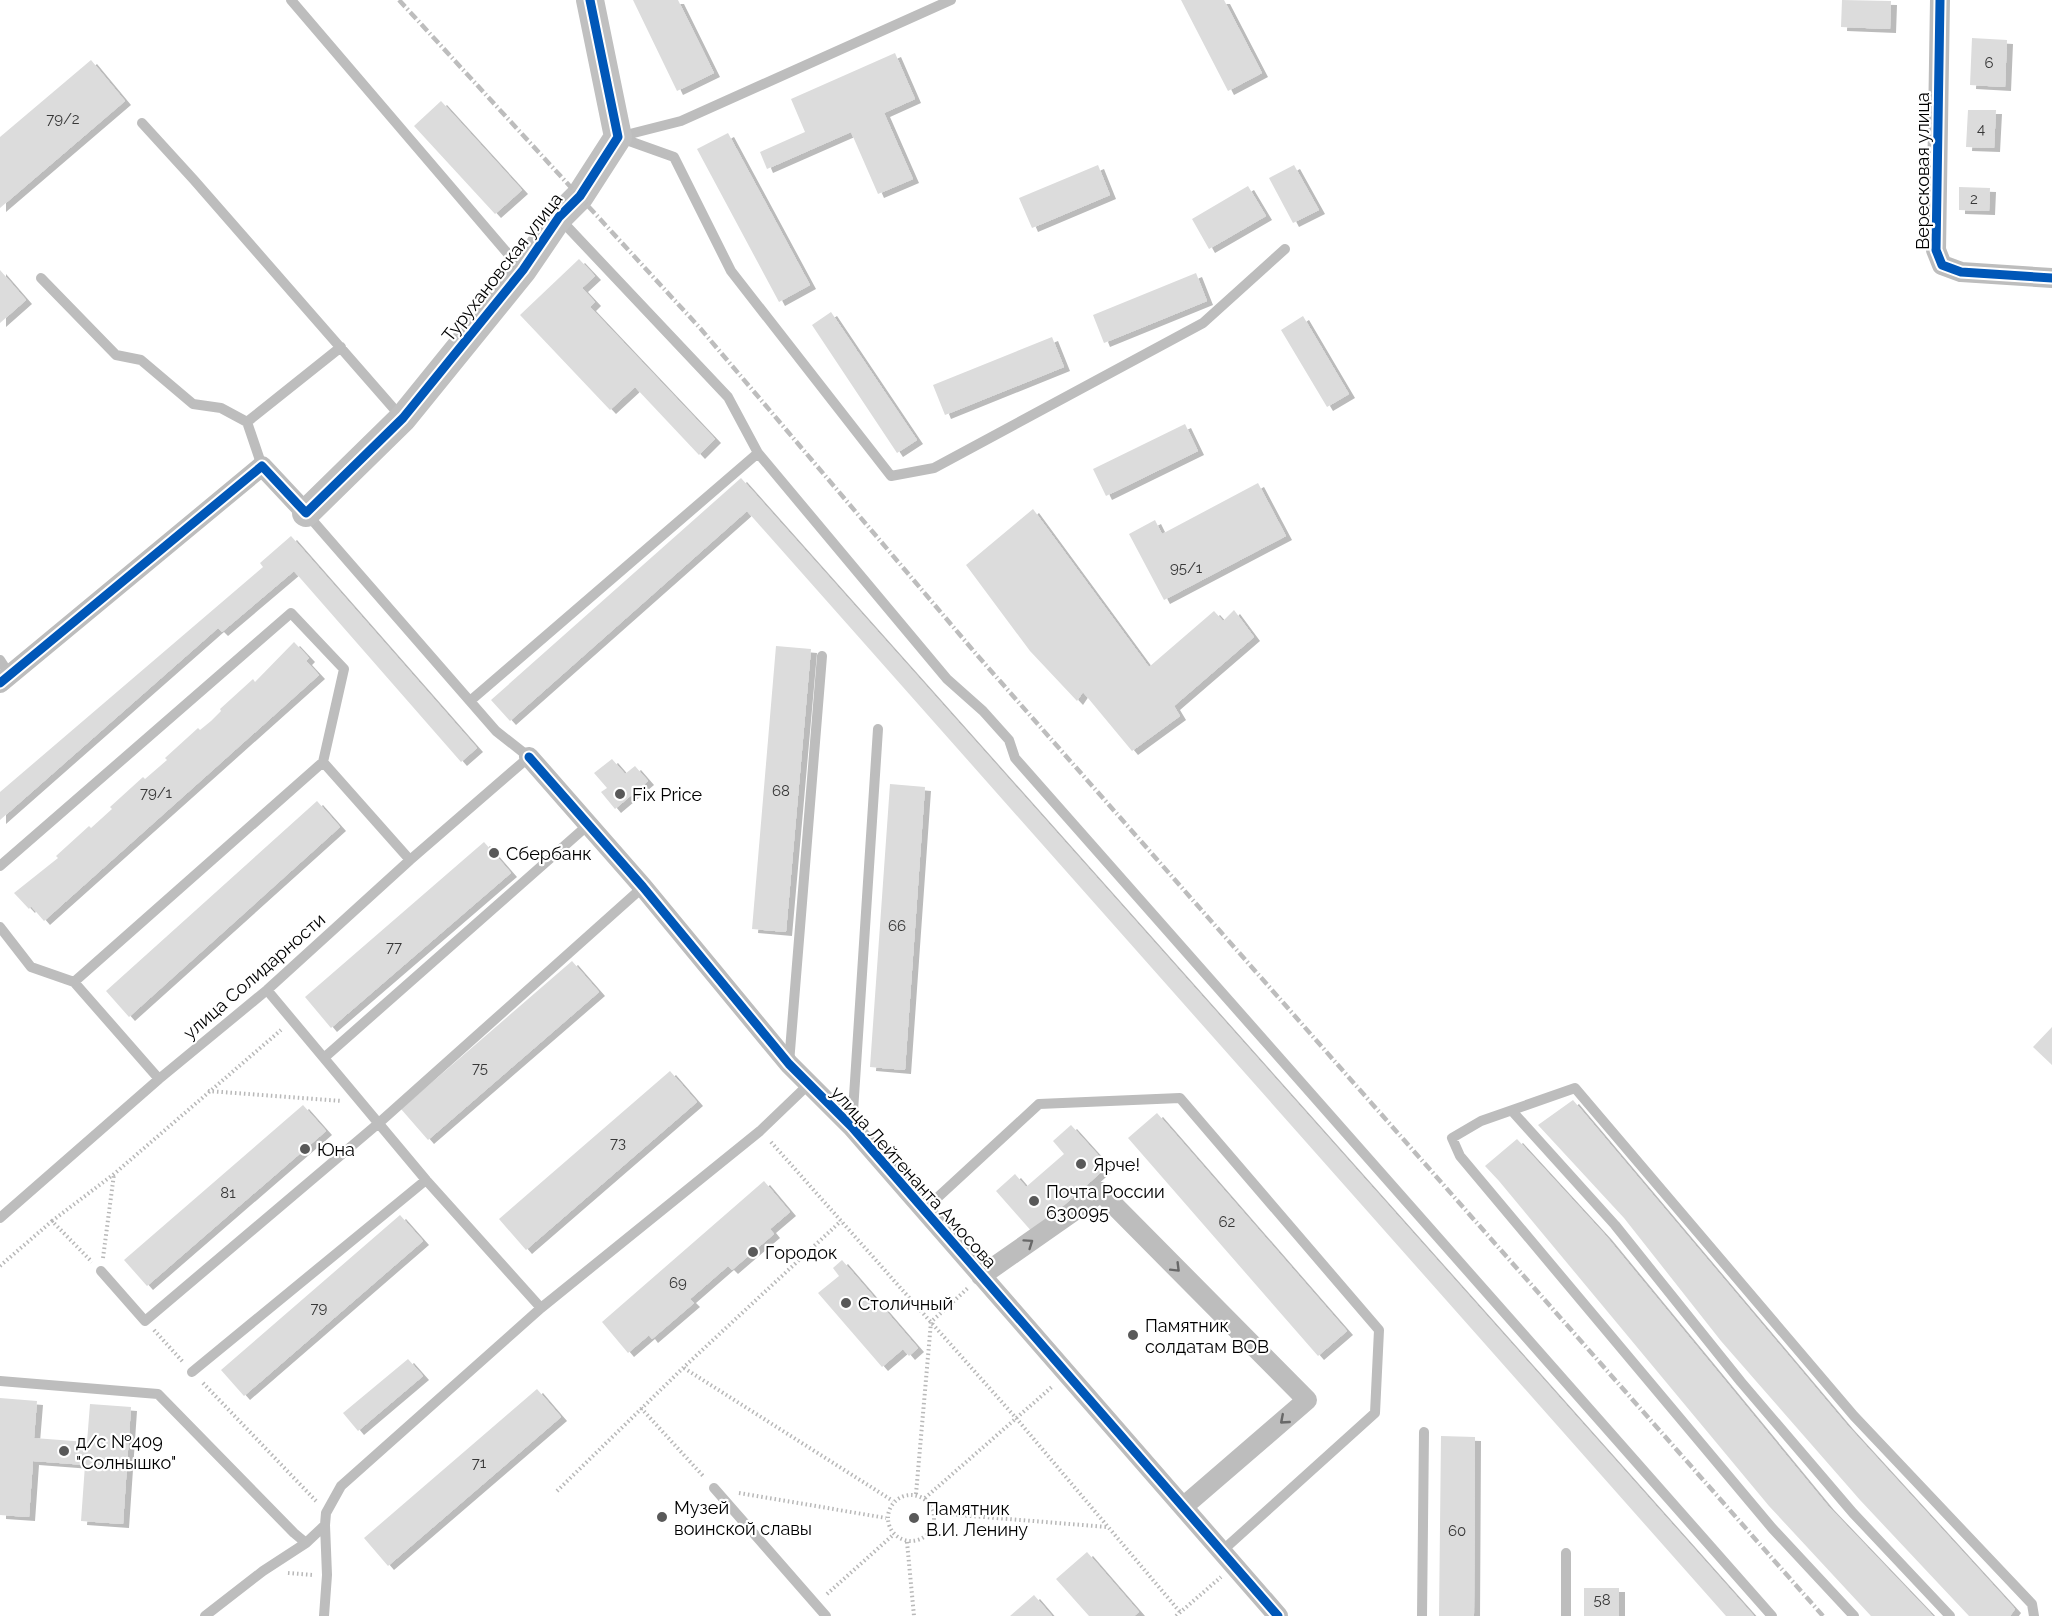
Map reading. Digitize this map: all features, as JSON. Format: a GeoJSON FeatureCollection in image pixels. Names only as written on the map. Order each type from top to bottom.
{"type":"FeatureCollection","features":[{"type":"Feature","properties":{"kind":"street"},"geometry":{"type":"LineString","coordinates":[[590,0],[618,137]]}},
{"type":"Feature","properties":{"kind":"street","name":"Вересковая улица"},"geometry":{"type":"LineString","coordinates":[[1940,0],[1936,250],[1942,265],[1961,272],[2052,278]]}},
{"type":"Feature","properties":{"kind":"street","name":"Турухановская улица"},"geometry":{"type":"LineString","coordinates":[[306,513],[403,418],[523,270],[559,217],[580,196],[618,137]]}},
{"type":"Feature","properties":{"kind":"street"},"geometry":{"type":"LineString","coordinates":[[3,672],[262,466],[306,513]]}},
{"type":"Feature","properties":{"kind":"street","name":"улица Лейтенанта Амосова"},"geometry":{"type":"LineString","coordinates":[[529,757],[643,887],[789,1064],[852,1127],[1278,1616]]}},
{"type":"Feature","properties":{"kind":"street"},"geometry":{"type":"LineString","coordinates":[[981,1276],[1101,1192],[1307,1400],[1183,1507]]}},
{"type":"Feature","properties":{"kind":"lane"},"geometry":{"type":"LineString","coordinates":[[291,0],[523,270]]}},
{"type":"Feature","properties":{"kind":"lane"},"geometry":{"type":"LineString","coordinates":[[618,137],[681,121],[951,0]]}},
{"type":"Feature","properties":{"kind":"lane"},"geometry":{"type":"LineString","coordinates":[[142,123],[403,418]]}},
{"type":"Feature","properties":{"kind":"lane"},"geometry":{"type":"LineString","coordinates":[[618,137],[674,157],[731,271],[891,476],[934,468],[1203,323],[1285,249]]}},
{"type":"Feature","properties":{"kind":"lane"},"geometry":{"type":"LineString","coordinates":[[559,217],[728,397],[758,453],[947,679],[983,711],[1009,740],[1015,758],[1772,1616]]}},
{"type":"Feature","properties":{"kind":"lane"},"geometry":{"type":"LineString","coordinates":[[41,278],[116,355],[141,360],[193,404],[221,408],[247,422],[262,466]]}},
{"type":"Feature","properties":{"kind":"lane"},"geometry":{"type":"LineString","coordinates":[[247,422],[341,347]]}},
{"type":"Feature","properties":{"kind":"lane"},"geometry":{"type":"LineString","coordinates":[[470,701],[758,453]]}},
{"type":"Feature","properties":{"kind":"lane"},"geometry":{"type":"LineString","coordinates":[[306,513],[496,731],[529,757]]}},
{"type":"Feature","properties":{"kind":"lane"},"geometry":{"type":"LineString","coordinates":[[0,866],[291,613],[344,669],[323,762],[74,982]]}},
{"type":"Feature","properties":{"kind":"lane"},"geometry":{"type":"LineString","coordinates":[[789,1064],[822,656]]}},
{"type":"Feature","properties":{"kind":"lane"},"geometry":{"type":"LineString","coordinates":[[852,1127],[878,729]]}},
{"type":"Feature","properties":{"kind":"lane","name":"улица Солидарности"},"geometry":{"type":"LineString","coordinates":[[0,1218],[159,1079],[267,990],[410,860],[529,757]]}},
{"type":"Feature","properties":{"kind":"lane"},"geometry":{"type":"LineString","coordinates":[[323,762],[410,860]]}},
{"type":"Feature","properties":{"kind":"lane"},"geometry":{"type":"LineString","coordinates":[[324,1057],[588,825]]}},
{"type":"Feature","properties":{"kind":"lane"},"geometry":{"type":"LineString","coordinates":[[101,1270],[145,1321],[380,1122],[643,887]]}},
{"type":"Feature","properties":{"kind":"lane"},"geometry":{"type":"LineString","coordinates":[[0,927],[31,967],[74,982],[159,1079]]}},
{"type":"Feature","properties":{"kind":"lane"},"geometry":{"type":"LineString","coordinates":[[267,990],[380,1122],[426,1180],[541,1308]]}},
{"type":"Feature","properties":{"kind":"lane"},"geometry":{"type":"LineString","coordinates":[[324,1616],[327,1575],[326,1512],[341,1486],[541,1308],[760,1131],[809,1084]]}},
{"type":"Feature","properties":{"kind":"lane"},"geometry":{"type":"LineString","coordinates":[[1854,1616],[1772,1528],[1460,1156],[1452,1138],[1481,1121],[1575,1088],[1854,1416],[2032,1604],[2034,1616]]}},
{"type":"Feature","properties":{"kind":"lane"},"geometry":{"type":"LineString","coordinates":[[924,1210],[1039,1104],[1180,1098],[1379,1330],[1375,1413],[1228,1559]]}},
{"type":"Feature","properties":{"kind":"lane"},"geometry":{"type":"LineString","coordinates":[[1512,1111],[1615,1225],[1741,1382],[1853,1513],[1950,1616]]}},
{"type":"Feature","properties":{"kind":"lane"},"geometry":{"type":"LineString","coordinates":[[192,1372],[426,1180]]}},
{"type":"Feature","properties":{"kind":"lane"},"geometry":{"type":"LineString","coordinates":[[0,1381],[158,1394],[294,1533],[306,1542]]}},
{"type":"Feature","properties":{"kind":"lane"},"geometry":{"type":"LineString","coordinates":[[1422,1616],[1424,1432]]}},
{"type":"Feature","properties":{"kind":"lane"},"geometry":{"type":"LineString","coordinates":[[714,1488],[826,1616]]}},
{"type":"Feature","properties":{"kind":"lane"},"geometry":{"type":"LineString","coordinates":[[205,1616],[263,1571],[306,1542],[325,1525]]}},
{"type":"Feature","properties":{"kind":"lane"},"geometry":{"type":"LineString","coordinates":[[1566,1553],[1566,1616]]}},
{"type":"Feature","properties":{"kind":"path"},"geometry":{"type":"LineString","coordinates":[[0,1266],[52,1221],[114,1174],[293,1020]]}},
{"type":"Feature","properties":{"kind":"path"},"geometry":{"type":"LineString","coordinates":[[208,1091],[363,1103]]}},
{"type":"Feature","properties":{"kind":"path"},"geometry":{"type":"LineString","coordinates":[[760,1131],[1016,1418],[1180,1612]]}},
{"type":"Feature","properties":{"kind":"path"},"geometry":{"type":"LineString","coordinates":[[101,1270],[114,1174]]}},
{"type":"Feature","properties":{"kind":"path"},"geometry":{"type":"LineString","coordinates":[[52,1221],[101,1270]]}},
{"type":"Feature","properties":{"kind":"path"},"geometry":{"type":"LineString","coordinates":[[557,1491],[684,1367],[841,1221]]}},
{"type":"Feature","properties":{"kind":"path"},"geometry":{"type":"LineString","coordinates":[[916,1494],[931,1322],[981,1276]]}},
{"type":"Feature","properties":{"kind":"path"},"geometry":{"type":"LineString","coordinates":[[145,1321],[326,1512]]}},
{"type":"Feature","properties":{"kind":"path"},"geometry":{"type":"LineString","coordinates":[[684,1367],[893,1501]]}},
{"type":"Feature","properties":{"kind":"path"},"geometry":{"type":"LineString","coordinates":[[925,1498],[1067,1374]]}},
{"type":"Feature","properties":{"kind":"path"},"geometry":{"type":"LineString","coordinates":[[641,1408],[714,1488],[886,1518]]}},
{"type":"Feature","properties":{"kind":"path"},"geometry":{"type":"LineString","coordinates":[[916,1494],[925,1498],[934,1513],[933,1528],[922,1539],[908,1542],[893,1535],[886,1518],[893,1501],[903,1495],[916,1494]]}},
{"type":"Feature","properties":{"kind":"path"},"geometry":{"type":"LineString","coordinates":[[934,1513],[1108,1527]]}},
{"type":"Feature","properties":{"kind":"path"},"geometry":{"type":"LineString","coordinates":[[815,1605],[893,1535]]}},
{"type":"Feature","properties":{"kind":"path"},"geometry":{"type":"LineString","coordinates":[[908,1542],[914,1616]]}},
{"type":"Feature","properties":{"kind":"path"},"geometry":{"type":"LineString","coordinates":[[1176,1616],[1228,1559]]}},
{"type":"Feature","properties":{"kind":"path"},"geometry":{"type":"LineString","coordinates":[[263,1571],[327,1575]]}},
{"type":"Feature","properties":{"kind":"building"},"geometry":{"type":"Polygon","coordinates":[[[633,0],[678,0],[714,73],[677,91],[633,0]]]}},
{"type":"Feature","properties":{"kind":"building"},"geometry":{"type":"Polygon","coordinates":[[[1181,0],[1224,0],[1262,73],[1228,91],[1181,0]]]}},
{"type":"Feature","properties":{"kind":"building"},"geometry":{"type":"Polygon","coordinates":[[[1842,0],[1891,1],[1890,29],[1841,27],[1842,0]]]}},
{"type":"Feature","properties":{"kind":"building"},"geometry":{"type":"Polygon","coordinates":[[[1972,38],[2007,40],[2005,87],[1970,85],[1972,38]]]}},
{"type":"Feature","properties":{"kind":"building"},"geometry":{"type":"Polygon","coordinates":[[[895,53],[915,99],[884,113],[913,179],[878,194],[851,132],[767,169],[760,152],[805,132],[791,99],[895,53]]]}},
{"type":"Feature","properties":{"kind":"building"},"geometry":{"type":"Polygon","coordinates":[[[91,60],[125,101],[0,208],[0,137],[91,60]]]}},
{"type":"Feature","properties":{"kind":"building"},"geometry":{"type":"Polygon","coordinates":[[[441,101],[522,190],[495,214],[414,126],[441,101]]]}},
{"type":"Feature","properties":{"kind":"building"},"geometry":{"type":"Polygon","coordinates":[[[1968,110],[1996,110],[1994,148],[1966,147],[1968,110]]]}},
{"type":"Feature","properties":{"kind":"building"},"geometry":{"type":"Polygon","coordinates":[[[728,133],[810,285],[779,302],[697,149],[728,133]]]}},
{"type":"Feature","properties":{"kind":"building"},"geometry":{"type":"Polygon","coordinates":[[[1098,165],[1110,195],[1032,228],[1019,198],[1098,165]]]}},
{"type":"Feature","properties":{"kind":"building"},"geometry":{"type":"Polygon","coordinates":[[[1294,165],[1319,210],[1293,223],[1269,178],[1294,165]]]}},
{"type":"Feature","properties":{"kind":"building"},"geometry":{"type":"Polygon","coordinates":[[[1248,186],[1266,216],[1209,249],[1192,219],[1248,186]]]}},
{"type":"Feature","properties":{"kind":"building"},"geometry":{"type":"Polygon","coordinates":[[[1959,187],[1990,188],[1989,211],[1959,210],[1959,187]]]}},
{"type":"Feature","properties":{"kind":"building"},"geometry":{"type":"Polygon","coordinates":[[[579,259],[595,276],[582,288],[595,302],[590,307],[715,439],[699,455],[635,387],[610,410],[520,315],[579,259]]]}},
{"type":"Feature","properties":{"kind":"building"},"geometry":{"type":"Polygon","coordinates":[[[0,270],[26,300],[0,323],[0,270]]]}},
{"type":"Feature","properties":{"kind":"building"},"geometry":{"type":"Polygon","coordinates":[[[1196,273],[1207,301],[1104,343],[1093,315],[1196,273]]]}},
{"type":"Feature","properties":{"kind":"building"},"geometry":{"type":"Polygon","coordinates":[[[831,312],[917,440],[897,453],[812,325],[831,312]]]}},
{"type":"Feature","properties":{"kind":"building"},"geometry":{"type":"Polygon","coordinates":[[[1303,316],[1349,394],[1327,407],[1281,330],[1303,316]]]}},
{"type":"Feature","properties":{"kind":"building"},"geometry":{"type":"Polygon","coordinates":[[[1052,337],[1064,367],[945,415],[933,385],[1052,337]]]}},
{"type":"Feature","properties":{"kind":"building"},"geometry":{"type":"Polygon","coordinates":[[[1185,424],[1198,451],[1106,496],[1093,469],[1185,424]]]}},
{"type":"Feature","properties":{"kind":"building"},"geometry":{"type":"Polygon","coordinates":[[[741,478],[1754,1616],[1726,1616],[747,511],[510,721],[491,700],[741,478]]]}},
{"type":"Feature","properties":{"kind":"building"},"geometry":{"type":"Polygon","coordinates":[[[1258,483],[1286,536],[1164,600],[1129,534],[1155,520],[1162,534],[1258,483]]]}},
{"type":"Feature","properties":{"kind":"building"},"geometry":{"type":"Polygon","coordinates":[[[1033,509],[1149,667],[1214,611],[1223,621],[1234,610],[1254,637],[1174,706],[1180,716],[1132,751],[1083,692],[1077,701],[1030,651],[966,565],[1033,509]]]}},
{"type":"Feature","properties":{"kind":"building"},"geometry":{"type":"Polygon","coordinates":[[[291,536],[477,748],[461,762],[294,571],[222,632],[218,628],[0,820],[0,792],[263,567],[260,563],[291,536]]]}},
{"type":"Feature","properties":{"kind":"building"},"geometry":{"type":"Polygon","coordinates":[[[294,642],[309,658],[306,661],[319,675],[44,921],[31,906],[29,909],[14,893],[58,858],[56,856],[112,809],[110,807],[143,777],[145,779],[167,760],[165,758],[198,728],[200,730],[211,721],[221,711],[220,709],[253,679],[255,682],[294,642]]]}},
{"type":"Feature","properties":{"kind":"building"},"geometry":{"type":"Polygon","coordinates":[[[776,646],[811,649],[786,932],[752,929],[776,646]]]}},
{"type":"Feature","properties":{"kind":"building"},"geometry":{"type":"Polygon","coordinates":[[[612,759],[625,774],[635,766],[648,781],[615,809],[601,792],[607,788],[594,773],[612,759]]]}},
{"type":"Feature","properties":{"kind":"building"},"geometry":{"type":"Polygon","coordinates":[[[890,784],[925,787],[905,1070],[870,1067],[890,784]]]}},
{"type":"Feature","properties":{"kind":"building"},"geometry":{"type":"Polygon","coordinates":[[[317,801],[340,827],[129,1017],[106,991],[317,801]]]}},
{"type":"Feature","properties":{"kind":"building"},"geometry":{"type":"Polygon","coordinates":[[[484,842],[511,873],[331,1028],[305,997],[484,842]]]}},
{"type":"Feature","properties":{"kind":"building"},"geometry":{"type":"Polygon","coordinates":[[[572,961],[599,992],[428,1140],[401,1109],[572,961]]]}},
{"type":"Feature","properties":{"kind":"building"},"geometry":{"type":"Polygon","coordinates":[[[2052,1027],[2052,1065],[2033,1047],[2052,1027]]]}},
{"type":"Feature","properties":{"kind":"building"},"geometry":{"type":"Polygon","coordinates":[[[670,1071],[697,1102],[526,1250],[499,1219],[670,1071]]]}},
{"type":"Feature","properties":{"kind":"building"},"geometry":{"type":"Polygon","coordinates":[[[1573,1100],[1847,1425],[2015,1609],[2010,1616],[1969,1616],[1860,1500],[1721,1341],[1624,1218],[1538,1125],[1573,1100]]]}},
{"type":"Feature","properties":{"kind":"building"},"geometry":{"type":"Polygon","coordinates":[[[303,1105],[326,1131],[147,1286],[124,1260],[303,1105]]]}},
{"type":"Feature","properties":{"kind":"building"},"geometry":{"type":"Polygon","coordinates":[[[1157,1113],[1347,1331],[1318,1356],[1128,1138],[1157,1113]]]}},
{"type":"Feature","properties":{"kind":"building"},"geometry":{"type":"Polygon","coordinates":[[[1071,1125],[1108,1166],[1033,1233],[996,1191],[1015,1174],[1026,1187],[1064,1154],[1053,1141],[1071,1125]]]}},
{"type":"Feature","properties":{"kind":"building"},"geometry":{"type":"Polygon","coordinates":[[[1517,1139],[1606,1236],[1828,1506],[1933,1616],[1871,1616],[1769,1506],[1485,1166],[1517,1139]]]}},
{"type":"Feature","properties":{"kind":"building"},"geometry":{"type":"Polygon","coordinates":[[[764,1181],[790,1212],[770,1229],[774,1234],[732,1270],[728,1266],[690,1299],[694,1303],[652,1339],[649,1335],[628,1353],[602,1322],[764,1181]]]}},
{"type":"Feature","properties":{"kind":"building"},"geometry":{"type":"Polygon","coordinates":[[[400,1215],[423,1241],[244,1396],[221,1370],[400,1215]]]}},
{"type":"Feature","properties":{"kind":"building"},"geometry":{"type":"Polygon","coordinates":[[[842,1260],[918,1348],[909,1356],[903,1349],[882,1367],[818,1293],[839,1276],[833,1268],[842,1260]]]}},
{"type":"Feature","properties":{"kind":"building"},"geometry":{"type":"Polygon","coordinates":[[[408,1359],[423,1376],[358,1431],[343,1413],[408,1359]]]}},
{"type":"Feature","properties":{"kind":"building"},"geometry":{"type":"Polygon","coordinates":[[[537,1389],[561,1417],[388,1566],[364,1538],[537,1389]]]}},
{"type":"Feature","properties":{"kind":"building","name":"д/с №409 \"Солнышко\""},"geometry":{"type":"Polygon","coordinates":[[[0,1398],[37,1401],[34,1438],[87,1442],[90,1404],[131,1407],[123,1524],[81,1521],[85,1465],[33,1461],[29,1517],[0,1515],[0,1398]]]}},
{"type":"Feature","properties":{"kind":"building"},"geometry":{"type":"Polygon","coordinates":[[[1441,1436],[1475,1437],[1474,1616],[1439,1616],[1441,1436]]]}},
{"type":"Feature","properties":{"kind":"building"},"geometry":{"type":"Polygon","coordinates":[[[1087,1552],[1139,1612],[1134,1616],[1089,1616],[1056,1579],[1087,1552]]]}},
{"type":"Feature","properties":{"kind":"building"},"geometry":{"type":"Polygon","coordinates":[[[1584,1588],[1619,1588],[1619,1616],[1584,1616],[1584,1588]]]}},
{"type":"Feature","properties":{"kind":"building"},"geometry":{"type":"Polygon","coordinates":[[[1034,1595],[1052,1616],[1010,1616],[1034,1595]]]}},
{"type":"Feature","properties":{"kind":"railway"},"geometry":{"type":"LineString","coordinates":[[399,0],[700,328],[977,655],[1823,1616]]}},
{"type":"Feature","properties":{"kind":"cycle path"},"geometry":{"type":"LineString","coordinates":[[0,683],[262,466],[306,513],[403,418],[523,270],[559,217],[580,196],[618,137],[590,0]]}},
{"type":"Feature","properties":{"kind":"cycle path"},"geometry":{"type":"LineString","coordinates":[[1940,0],[1936,250],[1942,265],[1961,272],[2052,278]]}},
{"type":"Feature","properties":{"kind":"cycle path"},"geometry":{"type":"LineString","coordinates":[[529,757],[643,887],[789,1064],[852,1127],[1278,1616]]}},
{"type":"Feature","properties":{"kind":"place","name":"Fix Price"},"geometry":{"type":"Point","coordinates":[620,794]}},
{"type":"Feature","properties":{"kind":"place","name":"Сбербанк"},"geometry":{"type":"Point","coordinates":[494,853]}},
{"type":"Feature","properties":{"kind":"place","name":"Юна"},"geometry":{"type":"Point","coordinates":[305,1149]}},
{"type":"Feature","properties":{"kind":"place","name":"Ярче!"},"geometry":{"type":"Point","coordinates":[1081,1164]}},
{"type":"Feature","properties":{"kind":"place","name":"Почта России 630095"},"geometry":{"type":"Point","coordinates":[1034,1201]}},
{"type":"Feature","properties":{"kind":"place","name":"Городок"},"geometry":{"type":"Point","coordinates":[753,1252]}},
{"type":"Feature","properties":{"kind":"place","name":"Столичный"},"geometry":{"type":"Point","coordinates":[846,1303]}},
{"type":"Feature","properties":{"kind":"place","name":"Памятник солдатам ВОВ"},"geometry":{"type":"Point","coordinates":[1133,1335]}},
{"type":"Feature","properties":{"kind":"place","name":"д/с №409 \"Солнышко\""},"geometry":{"type":"Point","coordinates":[64,1451]}},
{"type":"Feature","properties":{"kind":"place","name":"Музей воинской славы"},"geometry":{"type":"Point","coordinates":[662,1517]}},
{"type":"Feature","properties":{"kind":"place","name":"Памятник В.И. Ленину"},"geometry":{"type":"Point","coordinates":[914,1518]}}]}
